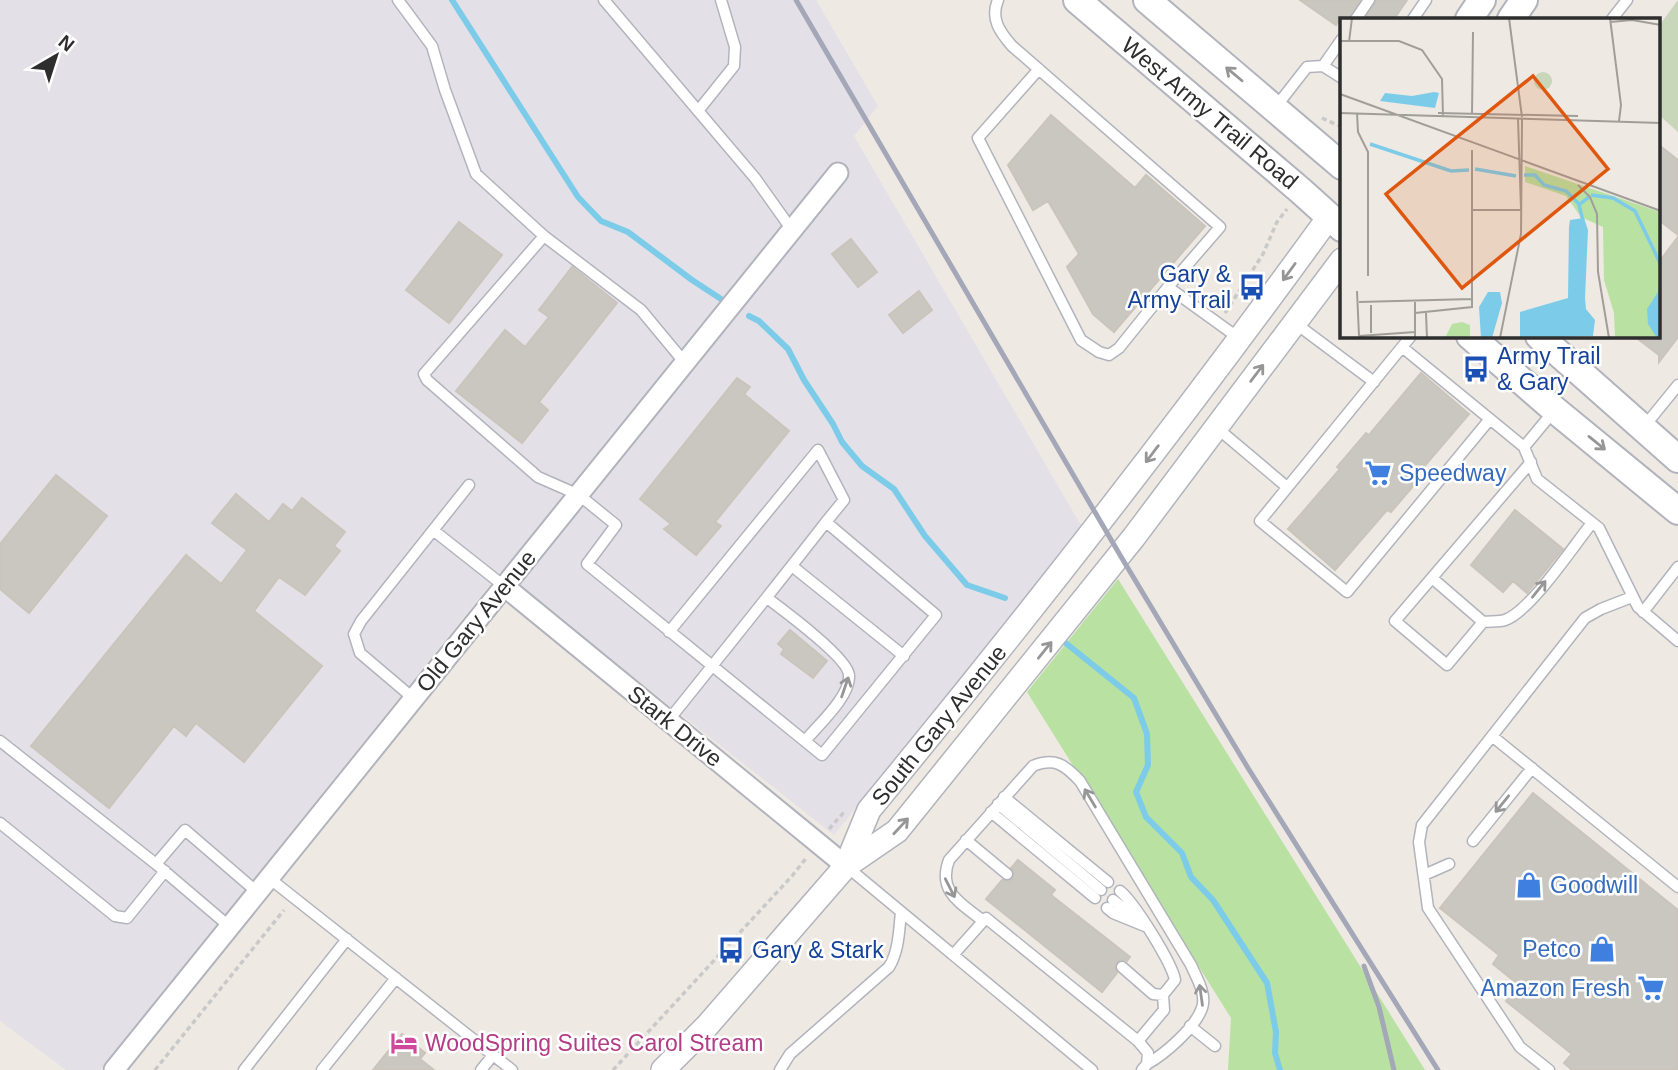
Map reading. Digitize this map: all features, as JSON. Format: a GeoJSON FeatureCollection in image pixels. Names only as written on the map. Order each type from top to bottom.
{"type":"FeatureCollection","features":[{"type":"Feature","properties":{"kind":"main road","name":"West Army Trail Road"},"geometry":{"type":"LineString","coordinates":[[1077,0],[1301,191],[1338,215]]}},
{"type":"Feature","properties":{"kind":"main road","name":"West Army Trail Road"},"geometry":{"type":"LineString","coordinates":[[1147,0],[1340,164]]}},
{"type":"Feature","properties":{"kind":"main road"},"geometry":{"type":"LineString","coordinates":[[1512,18],[1524,0]]}},
{"type":"Feature","properties":{"kind":"main road"},"geometry":{"type":"LineString","coordinates":[[1472,338],[1678,511]]}},
{"type":"Feature","properties":{"kind":"main road"},"geometry":{"type":"LineString","coordinates":[[1541,338],[1678,459]]}},
{"type":"Feature","properties":{"kind":"street","name":"Old Gary Avenue"},"geometry":{"type":"LineString","coordinates":[[114,1070],[838,173]]}},
{"type":"Feature","properties":{"kind":"street","name":"South Gary Avenue"},"geometry":{"type":"LineString","coordinates":[[846,866],[869,810],[1094,531],[1338,215]]}},
{"type":"Feature","properties":{"kind":"street","name":"South Gary Avenue"},"geometry":{"type":"LineString","coordinates":[[846,866],[897,831],[1134,537],[1340,263]]}},
{"type":"Feature","properties":{"kind":"street","name":"Stark Drive"},"geometry":{"type":"LineString","coordinates":[[504,586],[846,866]]}},
{"type":"Feature","properties":{"kind":"street"},"geometry":{"type":"LineString","coordinates":[[663,1070],[706,1026],[846,866]]}},
{"type":"Feature","properties":{"kind":"lane"},"geometry":{"type":"LineString","coordinates":[[398,0],[432,46],[476,174],[544,236],[641,310],[685,364]]}},
{"type":"Feature","properties":{"kind":"lane"},"geometry":{"type":"LineString","coordinates":[[604,0],[755,178],[792,231]]}},
{"type":"Feature","properties":{"kind":"lane"},"geometry":{"type":"LineString","coordinates":[[698,111],[734,66],[735,47],[721,0]]}},
{"type":"Feature","properties":{"kind":"lane"},"geometry":{"type":"LineString","coordinates":[[999,0],[995,8],[995,22],[1002,35],[1220,227],[1119,348],[1110,355],[1099,352],[1081,340],[978,138],[1039,69]]}},
{"type":"Feature","properties":{"kind":"lane"},"geometry":{"type":"LineString","coordinates":[[1357,18],[1369,0]]}},
{"type":"Feature","properties":{"kind":"lane"},"geometry":{"type":"LineString","coordinates":[[1414,18],[1426,0]]}},
{"type":"Feature","properties":{"kind":"lane"},"geometry":{"type":"LineString","coordinates":[[1613,18],[1627,0]]}},
{"type":"Feature","properties":{"kind":"lane"},"geometry":{"type":"LineString","coordinates":[[1322,66],[1340,41]]}},
{"type":"Feature","properties":{"kind":"lane"},"geometry":{"type":"LineString","coordinates":[[1274,108],[1307,66],[1322,66],[1340,77]]}},
{"type":"Feature","properties":{"kind":"lane"},"geometry":{"type":"LineString","coordinates":[[544,236],[424,374],[538,477],[579,495],[617,525],[587,564],[822,754],[936,615],[827,522]]}},
{"type":"Feature","properties":{"kind":"lane"},"geometry":{"type":"LineString","coordinates":[[1168,287],[1240,339]]}},
{"type":"Feature","properties":{"kind":"lane"},"geometry":{"type":"LineString","coordinates":[[1294,323],[1374,382]]}},
{"type":"Feature","properties":{"kind":"lane"},"geometry":{"type":"LineString","coordinates":[[1409,338],[1260,521],[1347,592],[1490,419]]}},
{"type":"Feature","properties":{"kind":"lane"},"geometry":{"type":"LineString","coordinates":[[1402,347],[1524,447],[1537,479],[1599,528],[1638,607],[1678,641]]}},
{"type":"Feature","properties":{"kind":"lane"},"geometry":{"type":"LineString","coordinates":[[1643,428],[1678,385]]}},
{"type":"Feature","properties":{"kind":"lane"},"geometry":{"type":"LineString","coordinates":[[1524,447],[1555,410]]}},
{"type":"Feature","properties":{"kind":"lane"},"geometry":{"type":"LineString","coordinates":[[1217,428],[1287,487]]}},
{"type":"Feature","properties":{"kind":"lane"},"geometry":{"type":"LineString","coordinates":[[668,721],[844,500],[818,450],[669,632]]}},
{"type":"Feature","properties":{"kind":"lane"},"geometry":{"type":"LineString","coordinates":[[1531,462],[1395,621],[1447,665],[1483,622],[1504,620],[1517,613],[1533,598],[1592,523]]}},
{"type":"Feature","properties":{"kind":"lane"},"geometry":{"type":"LineString","coordinates":[[413,698],[360,653],[354,634],[360,621],[469,485]]}},
{"type":"Feature","properties":{"kind":"lane"},"geometry":{"type":"LineString","coordinates":[[433,530],[504,586]]}},
{"type":"Feature","properties":{"kind":"lane"},"geometry":{"type":"LineString","coordinates":[[792,566],[904,656]]}},
{"type":"Feature","properties":{"kind":"lane"},"geometry":{"type":"LineString","coordinates":[[1643,612],[1678,567]]}},
{"type":"Feature","properties":{"kind":"lane"},"geometry":{"type":"LineString","coordinates":[[1432,578],[1483,622]]}},
{"type":"Feature","properties":{"kind":"lane"},"geometry":{"type":"LineString","coordinates":[[1549,1070],[1520,1047],[1428,908],[1419,842],[1422,825],[1585,618],[1632,597]]}},
{"type":"Feature","properties":{"kind":"lane"},"geometry":{"type":"LineString","coordinates":[[767,598],[832,650],[845,664],[849,674],[847,687],[840,700],[805,741]]}},
{"type":"Feature","properties":{"kind":"lane"},"geometry":{"type":"LineString","coordinates":[[1492,736],[1678,887]]}},
{"type":"Feature","properties":{"kind":"lane"},"geometry":{"type":"LineString","coordinates":[[0,741],[156,864],[230,927]]}},
{"type":"Feature","properties":{"kind":"lane"},"geometry":{"type":"LineString","coordinates":[[1045,761],[1054,761],[1063,766],[1080,781],[1191,965],[1203,995],[1202,1007],[1190,1026],[1173,1046],[1147,1065],[1148,1053],[1138,1041],[959,902],[946,884],[944,875],[949,860],[1022,777],[1033,766],[1045,761]]}},
{"type":"Feature","properties":{"kind":"lane"},"geometry":{"type":"LineString","coordinates":[[1473,841],[1532,768]]}},
{"type":"Feature","properties":{"kind":"lane"},"geometry":{"type":"LineString","coordinates":[[998,804],[1102,890],[998,804]]}},
{"type":"Feature","properties":{"kind":"lane"},"geometry":{"type":"LineString","coordinates":[[0,823],[115,916],[127,918],[165,872]]}},
{"type":"Feature","properties":{"kind":"lane"},"geometry":{"type":"LineString","coordinates":[[156,864],[185,830],[347,939],[512,1070]]}},
{"type":"Feature","properties":{"kind":"lane"},"geometry":{"type":"LineString","coordinates":[[963,843],[1007,874]]}},
{"type":"Feature","properties":{"kind":"lane"},"geometry":{"type":"LineString","coordinates":[[1424,875],[1449,864]]}},
{"type":"Feature","properties":{"kind":"lane"},"geometry":{"type":"LineString","coordinates":[[846,866],[1093,1070]]}},
{"type":"Feature","properties":{"kind":"lane"},"geometry":{"type":"LineString","coordinates":[[1120,891],[1173,971],[1175,980],[1163,995],[1164,1010],[1138,1041]]}},
{"type":"Feature","properties":{"kind":"lane"},"geometry":{"type":"LineString","coordinates":[[1110,904],[1145,926]]}},
{"type":"Feature","properties":{"kind":"lane"},"geometry":{"type":"LineString","coordinates":[[780,1070],[790,1054],[889,967],[899,937],[901,912]]}},
{"type":"Feature","properties":{"kind":"lane"},"geometry":{"type":"LineString","coordinates":[[953,955],[984,920]]}},
{"type":"Feature","properties":{"kind":"lane"},"geometry":{"type":"LineString","coordinates":[[244,1070],[347,939]]}},
{"type":"Feature","properties":{"kind":"lane"},"geometry":{"type":"LineString","coordinates":[[1122,967],[1153,993],[1163,995]]}},
{"type":"Feature","properties":{"kind":"lane"},"geometry":{"type":"LineString","coordinates":[[322,1070],[396,978]]}},
{"type":"Feature","properties":{"kind":"lane"},"geometry":{"type":"LineString","coordinates":[[1190,1026],[1215,1046]]}},
{"type":"Feature","properties":{"kind":"lane"},"geometry":{"type":"LineString","coordinates":[[481,1070],[493,1055]]}},
{"type":"Feature","properties":{"kind":"lane"},"geometry":{"type":"LineString","coordinates":[[1147,1065],[1162,1070]]}},
{"type":"Feature","properties":{"kind":"path"},"geometry":{"type":"LineString","coordinates":[[1227,311],[1263,254],[1283,214]]}},
{"type":"Feature","properties":{"kind":"path"},"geometry":{"type":"LineString","coordinates":[[613,1070],[799,867]]}},
{"type":"Feature","properties":{"kind":"path"},"geometry":{"type":"LineString","coordinates":[[155,1070],[284,910]]}},
{"type":"Feature","properties":{"kind":"shaded area"},"geometry":{"type":"Polygon","coordinates":[[[0,0],[816,0],[878,106],[854,136],[1082,527],[834,835],[500,572],[100,1070],[66,1070],[0,1021],[0,0]]]}},
{"type":"Feature","properties":{"kind":"green space"},"geometry":{"type":"Polygon","coordinates":[[[1678,0],[1678,132],[1660,116],[1660,25],[1678,0]]]}},
{"type":"Feature","properties":{"kind":"green space"},"geometry":{"type":"Polygon","coordinates":[[[1118,579],[1425,1070],[1228,1070],[1231,1018],[1027,692],[1118,579]]]}},
{"type":"Feature","properties":{"kind":"building"},"geometry":{"type":"Polygon","coordinates":[[[1300,0],[1360,0],[1350,18],[1340,18],[1336,25],[1300,0]]]}},
{"type":"Feature","properties":{"kind":"building"},"geometry":{"type":"Polygon","coordinates":[[[1376,0],[1407,0],[1395,18],[1366,18],[1376,0]]]}},
{"type":"Feature","properties":{"kind":"building"},"geometry":{"type":"Polygon","coordinates":[[[1051,115],[1135,188],[1146,175],[1205,226],[1114,332],[1093,314],[1067,267],[1079,254],[1048,201],[1033,210],[1008,165],[1051,115]]]}},
{"type":"Feature","properties":{"kind":"building"},"geometry":{"type":"Polygon","coordinates":[[[1660,146],[1678,160],[1678,235],[1660,221],[1660,146]]]}},
{"type":"Feature","properties":{"kind":"building"},"geometry":{"type":"Polygon","coordinates":[[[459,222],[502,255],[449,323],[406,290],[459,222]]]}},
{"type":"Feature","properties":{"kind":"building"},"geometry":{"type":"Polygon","coordinates":[[[1678,237],[1678,337],[1659,362],[1659,355],[1637,338],[1660,338],[1660,261],[1678,237]]]}},
{"type":"Feature","properties":{"kind":"building"},"geometry":{"type":"Polygon","coordinates":[[[851,239],[877,272],[858,287],[832,254],[851,239]]]}},
{"type":"Feature","properties":{"kind":"building"},"geometry":{"type":"Polygon","coordinates":[[[572,267],[617,303],[539,402],[548,410],[522,443],[456,391],[505,330],[525,347],[549,317],[539,310],[572,267]]]}},
{"type":"Feature","properties":{"kind":"building"},"geometry":{"type":"Polygon","coordinates":[[[919,291],[932,310],[903,333],[889,315],[919,291]]]}},
{"type":"Feature","properties":{"kind":"building","name":"Speedway"},"geometry":{"type":"Polygon","coordinates":[[[1421,373],[1469,414],[1416,476],[1420,478],[1391,512],[1387,510],[1335,570],[1288,529],[1340,469],[1337,467],[1366,433],[1369,435],[1421,373]]]}},
{"type":"Feature","properties":{"kind":"building"},"geometry":{"type":"Polygon","coordinates":[[[737,378],[750,387],[744,394],[789,431],[715,522],[721,526],[696,555],[664,529],[671,524],[640,499],[737,378]]]}},
{"type":"Feature","properties":{"kind":"building"},"geometry":{"type":"Polygon","coordinates":[[[56,475],[107,516],[29,613],[0,589],[0,544],[56,475]]]}},
{"type":"Feature","properties":{"kind":"building"},"geometry":{"type":"Polygon","coordinates":[[[236,494],[269,522],[283,504],[292,511],[302,498],[345,532],[334,546],[340,551],[305,595],[279,577],[254,611],[322,666],[244,762],[196,723],[186,736],[174,726],[109,808],[31,746],[186,555],[221,584],[247,550],[212,523],[236,494]]]}},
{"type":"Feature","properties":{"kind":"building"},"geometry":{"type":"Polygon","coordinates":[[[1515,510],[1563,549],[1527,593],[1513,581],[1503,592],[1471,565],[1515,510]]]}},
{"type":"Feature","properties":{"kind":"building"},"geometry":{"type":"Polygon","coordinates":[[[790,630],[827,661],[813,678],[781,654],[784,649],[778,644],[790,630]]]}},
{"type":"Feature","properties":{"kind":"building"},"geometry":{"type":"Polygon","coordinates":[[[1533,793],[1678,910],[1678,1070],[1572,1070],[1564,1063],[1572,1054],[1506,1001],[1519,985],[1493,964],[1499,955],[1440,908],[1533,793]]]}},
{"type":"Feature","properties":{"kind":"building"},"geometry":{"type":"Polygon","coordinates":[[[1018,860],[1055,890],[1051,895],[1130,957],[1127,961],[1120,960],[1116,963],[1117,973],[1102,992],[986,899],[1002,880],[1009,881],[1013,878],[1014,872],[1011,868],[1018,860]]]}},
{"type":"Feature","properties":{"kind":"building","name":"WoodSpring Suites Carol Stream"},"geometry":{"type":"Polygon","coordinates":[[[402,1034],[425,1053],[420,1059],[434,1070],[373,1070],[402,1034]]]}},
{"type":"Feature","properties":{"kind":"waterway"},"geometry":{"type":"LineString","coordinates":[[452,0],[578,197],[601,221],[628,232],[721,299]]}},
{"type":"Feature","properties":{"kind":"waterway"},"geometry":{"type":"LineString","coordinates":[[749,316],[759,321],[788,349],[842,442],[862,466],[894,489],[925,536],[967,585],[1005,598]]}},
{"type":"Feature","properties":{"kind":"waterway"},"geometry":{"type":"LineString","coordinates":[[1062,640],[1134,698],[1147,734],[1148,765],[1136,792],[1146,817],[1182,853],[1191,877],[1213,900],[1267,983],[1276,1032],[1275,1053],[1280,1070]]}},
{"type":"Feature","properties":{"kind":"railway"},"geometry":{"type":"LineString","coordinates":[[796,0],[1120,555],[1248,768],[1438,1070]]}},
{"type":"Feature","properties":{"kind":"railway"},"geometry":{"type":"LineString","coordinates":[[1364,966],[1379,1007],[1394,1070]]}},
{"type":"Feature","properties":{"kind":"place","name":"Gary & Army Trail"},"geometry":{"type":"Point","coordinates":[1252,287]}},
{"type":"Feature","properties":{"kind":"place","name":"Army Trail & Gary"},"geometry":{"type":"Point","coordinates":[1476,369]}},
{"type":"Feature","properties":{"kind":"place","name":"Speedway"},"geometry":{"type":"Point","coordinates":[1378,473]}},
{"type":"Feature","properties":{"kind":"place","name":"Goodwill"},"geometry":{"type":"Point","coordinates":[1529,885]}},
{"type":"Feature","properties":{"kind":"place","name":"Petco"},"geometry":{"type":"Point","coordinates":[1602,949]}},
{"type":"Feature","properties":{"kind":"place","name":"Gary & Stark"},"geometry":{"type":"Point","coordinates":[731,950]}},
{"type":"Feature","properties":{"kind":"place","name":"Amazon Fresh"},"geometry":{"type":"Point","coordinates":[1651,988]}},
{"type":"Feature","properties":{"kind":"place","name":"WoodSpring Suites Carol Stream"},"geometry":{"type":"Point","coordinates":[404,1043]}}]}
